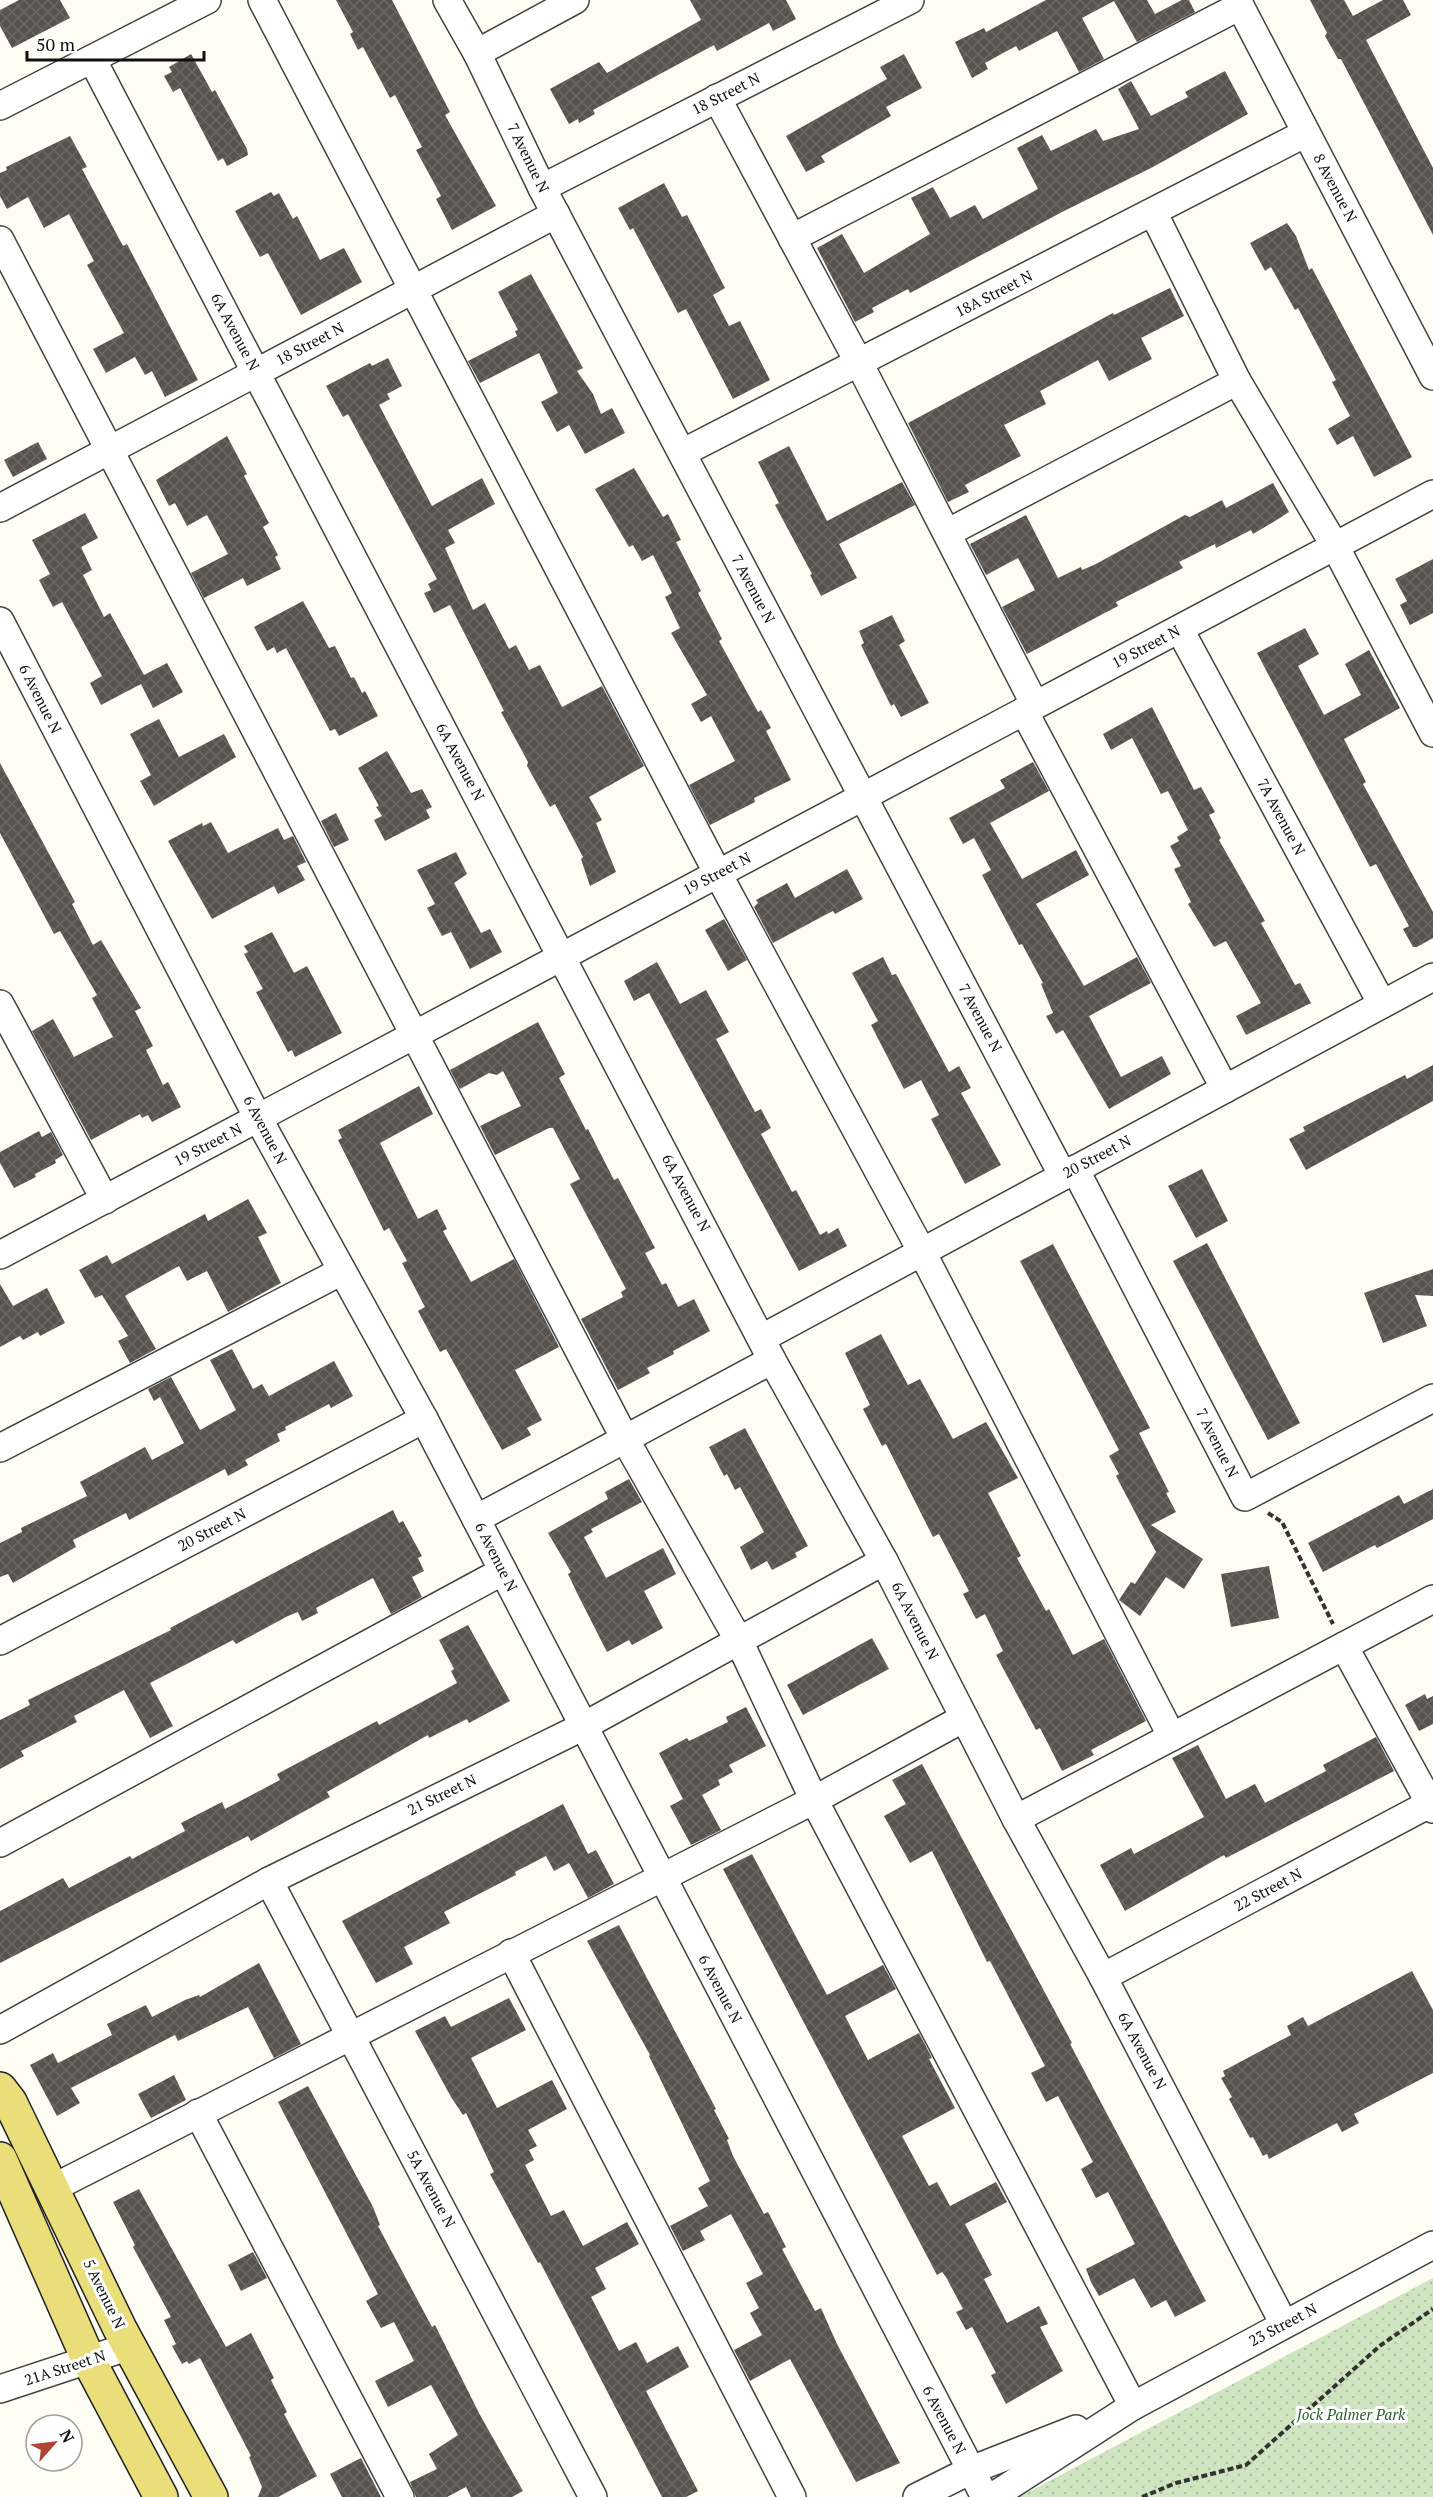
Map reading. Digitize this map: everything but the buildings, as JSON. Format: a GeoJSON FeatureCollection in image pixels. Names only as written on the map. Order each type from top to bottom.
{"type":"FeatureCollection","features":[{"type":"Feature","properties":{"kind":"main road","name":"5 Avenue N"},"geometry":{"type":"LineString","coordinates":[[0,2089],[10,2102],[130,2346],[211,2497]]}},
{"type":"Feature","properties":{"kind":"main road"},"geometry":{"type":"LineString","coordinates":[[0,2158],[89,2361],[161,2497]]}},
{"type":"Feature","properties":{"kind":"street"},"geometry":{"type":"LineString","coordinates":[[0,106],[207,0]]}},
{"type":"Feature","properties":{"kind":"street"},"geometry":{"type":"LineString","coordinates":[[262,0],[415,288],[718,874],[922,1252],[1172,1737]]}},
{"type":"Feature","properties":{"kind":"street","name":"7 Avenue N"},"geometry":{"type":"LineString","coordinates":[[447,0],[477,53],[542,188],[863,796],[1245,1497]]}},
{"type":"Feature","properties":{"kind":"street"},"geometry":{"type":"LineString","coordinates":[[477,53],[575,0]]}},
{"type":"Feature","properties":{"kind":"street","name":"18 Street N"},"geometry":{"type":"LineString","coordinates":[[542,188],[910,0]]}},
{"type":"Feature","properties":{"kind":"street"},"geometry":{"type":"LineString","coordinates":[[792,238],[1238,3]]}},
{"type":"Feature","properties":{"kind":"street","name":"8 Avenue N"},"geometry":{"type":"LineString","coordinates":[[1238,3],[1433,376]]}},
{"type":"Feature","properties":{"kind":"street","name":"6A Avenue N"},"geometry":{"type":"LineString","coordinates":[[92,59],[767,1349],[884,1561],[1016,1819],[1103,1977],[1284,2324]]}},
{"type":"Feature","properties":{"kind":"street"},"geometry":{"type":"LineString","coordinates":[[717,98],[947,533],[1030,708],[1225,1089]]}},
{"type":"Feature","properties":{"kind":"street","name":"18A Street N"},"geometry":{"type":"LineString","coordinates":[[682,453],[1306,134]]}},
{"type":"Feature","properties":{"kind":"street"},"geometry":{"type":"LineString","coordinates":[[1153,212],[1237,381],[1335,546],[1433,733]]}},
{"type":"Feature","properties":{"kind":"street","name":"18 Street N"},"geometry":{"type":"LineString","coordinates":[[0,508],[556,214]]}},
{"type":"Feature","properties":{"kind":"street"},"geometry":{"type":"LineString","coordinates":[[0,240],[111,449],[625,1439],[739,1641],[814,1800],[1133,2406]]}},
{"type":"Feature","properties":{"kind":"street"},"geometry":{"type":"LineString","coordinates":[[947,533],[1237,381]]}},
{"type":"Feature","properties":{"kind":"street","name":"19 Street N"},"geometry":{"type":"LineString","coordinates":[[0,1255],[1433,494]]}},
{"type":"Feature","properties":{"kind":"street","name":"6 Avenue N"},"geometry":{"type":"LineString","coordinates":[[0,621],[258,1118],[424,1419],[582,1727],[985,2497]]}},
{"type":"Feature","properties":{"kind":"street","name":"7A Avenue N"},"geometry":{"type":"LineString","coordinates":[[1180,630],[1382,1004]]}},
{"type":"Feature","properties":{"kind":"street","name":"20 Street N"},"geometry":{"type":"LineString","coordinates":[[476,1519],[625,1439],[922,1252],[1433,976]]}},
{"type":"Feature","properties":{"kind":"street"},"geometry":{"type":"LineString","coordinates":[[0,1004],[105,1200]]}},
{"type":"Feature","properties":{"kind":"street"},"geometry":{"type":"LineString","coordinates":[[0,1448],[342,1271]]}},
{"type":"Feature","properties":{"kind":"street"},"geometry":{"type":"LineString","coordinates":[[1245,1497],[1433,1398]]}},
{"type":"Feature","properties":{"kind":"street","name":"20 Street N"},"geometry":{"type":"LineString","coordinates":[[0,1641],[424,1419]]}},
{"type":"Feature","properties":{"kind":"street","name":"21 Street N"},"geometry":{"type":"LineString","coordinates":[[0,2030],[269,1881],[582,1727],[884,1561]]}},
{"type":"Feature","properties":{"kind":"street"},"geometry":{"type":"LineString","coordinates":[[0,1843],[503,1571]]}},
{"type":"Feature","properties":{"kind":"street"},"geometry":{"type":"LineString","coordinates":[[1016,1819],[1433,1599]]}},
{"type":"Feature","properties":{"kind":"street"},"geometry":{"type":"LineString","coordinates":[[1344,1646],[1432,1805]]}},
{"type":"Feature","properties":{"kind":"street"},"geometry":{"type":"LineString","coordinates":[[53,2188],[350,2034],[814,1800],[964,1718]]}},
{"type":"Feature","properties":{"kind":"street","name":"22 Street N"},"geometry":{"type":"LineString","coordinates":[[1103,1977],[1432,1805]]}},
{"type":"Feature","properties":{"kind":"street","name":"5A Avenue N"},"geometry":{"type":"LineString","coordinates":[[269,1881],[593,2497]]}},
{"type":"Feature","properties":{"kind":"street"},"geometry":{"type":"LineString","coordinates":[[511,1953],[792,2497]]}},
{"type":"Feature","properties":{"kind":"street"},"geometry":{"type":"LineString","coordinates":[[198,2113],[400,2497]]}},
{"type":"Feature","properties":{"kind":"street","name":"23 Street N"},"geometry":{"type":"LineString","coordinates":[[992,2497],[1133,2406],[1433,2245]]}},
{"type":"Feature","properties":{"kind":"street","name":"21A Street N"},"geometry":{"type":"LineString","coordinates":[[0,2389],[130,2346]]}},
{"type":"Feature","properties":{"kind":"street","name":"23 Street N"},"geometry":{"type":"LineString","coordinates":[[917,2497],[971,2470],[1133,2406]]}},
{"type":"Feature","properties":{"kind":"path"},"geometry":{"type":"LineString","coordinates":[[1245,1497],[1282,1522],[1344,1646]]}},
{"type":"Feature","properties":{"kind":"path"},"geometry":{"type":"LineString","coordinates":[[1142,2497],[1176,2483],[1246,2465],[1381,2345],[1433,2309]]}},
{"type":"Feature","properties":{"kind":"green space","name":"Jock Palmer Park"},"geometry":{"type":"Polygon","coordinates":[[[1433,2278],[1433,2497],[1019,2497],[1433,2278]]]}}]}
